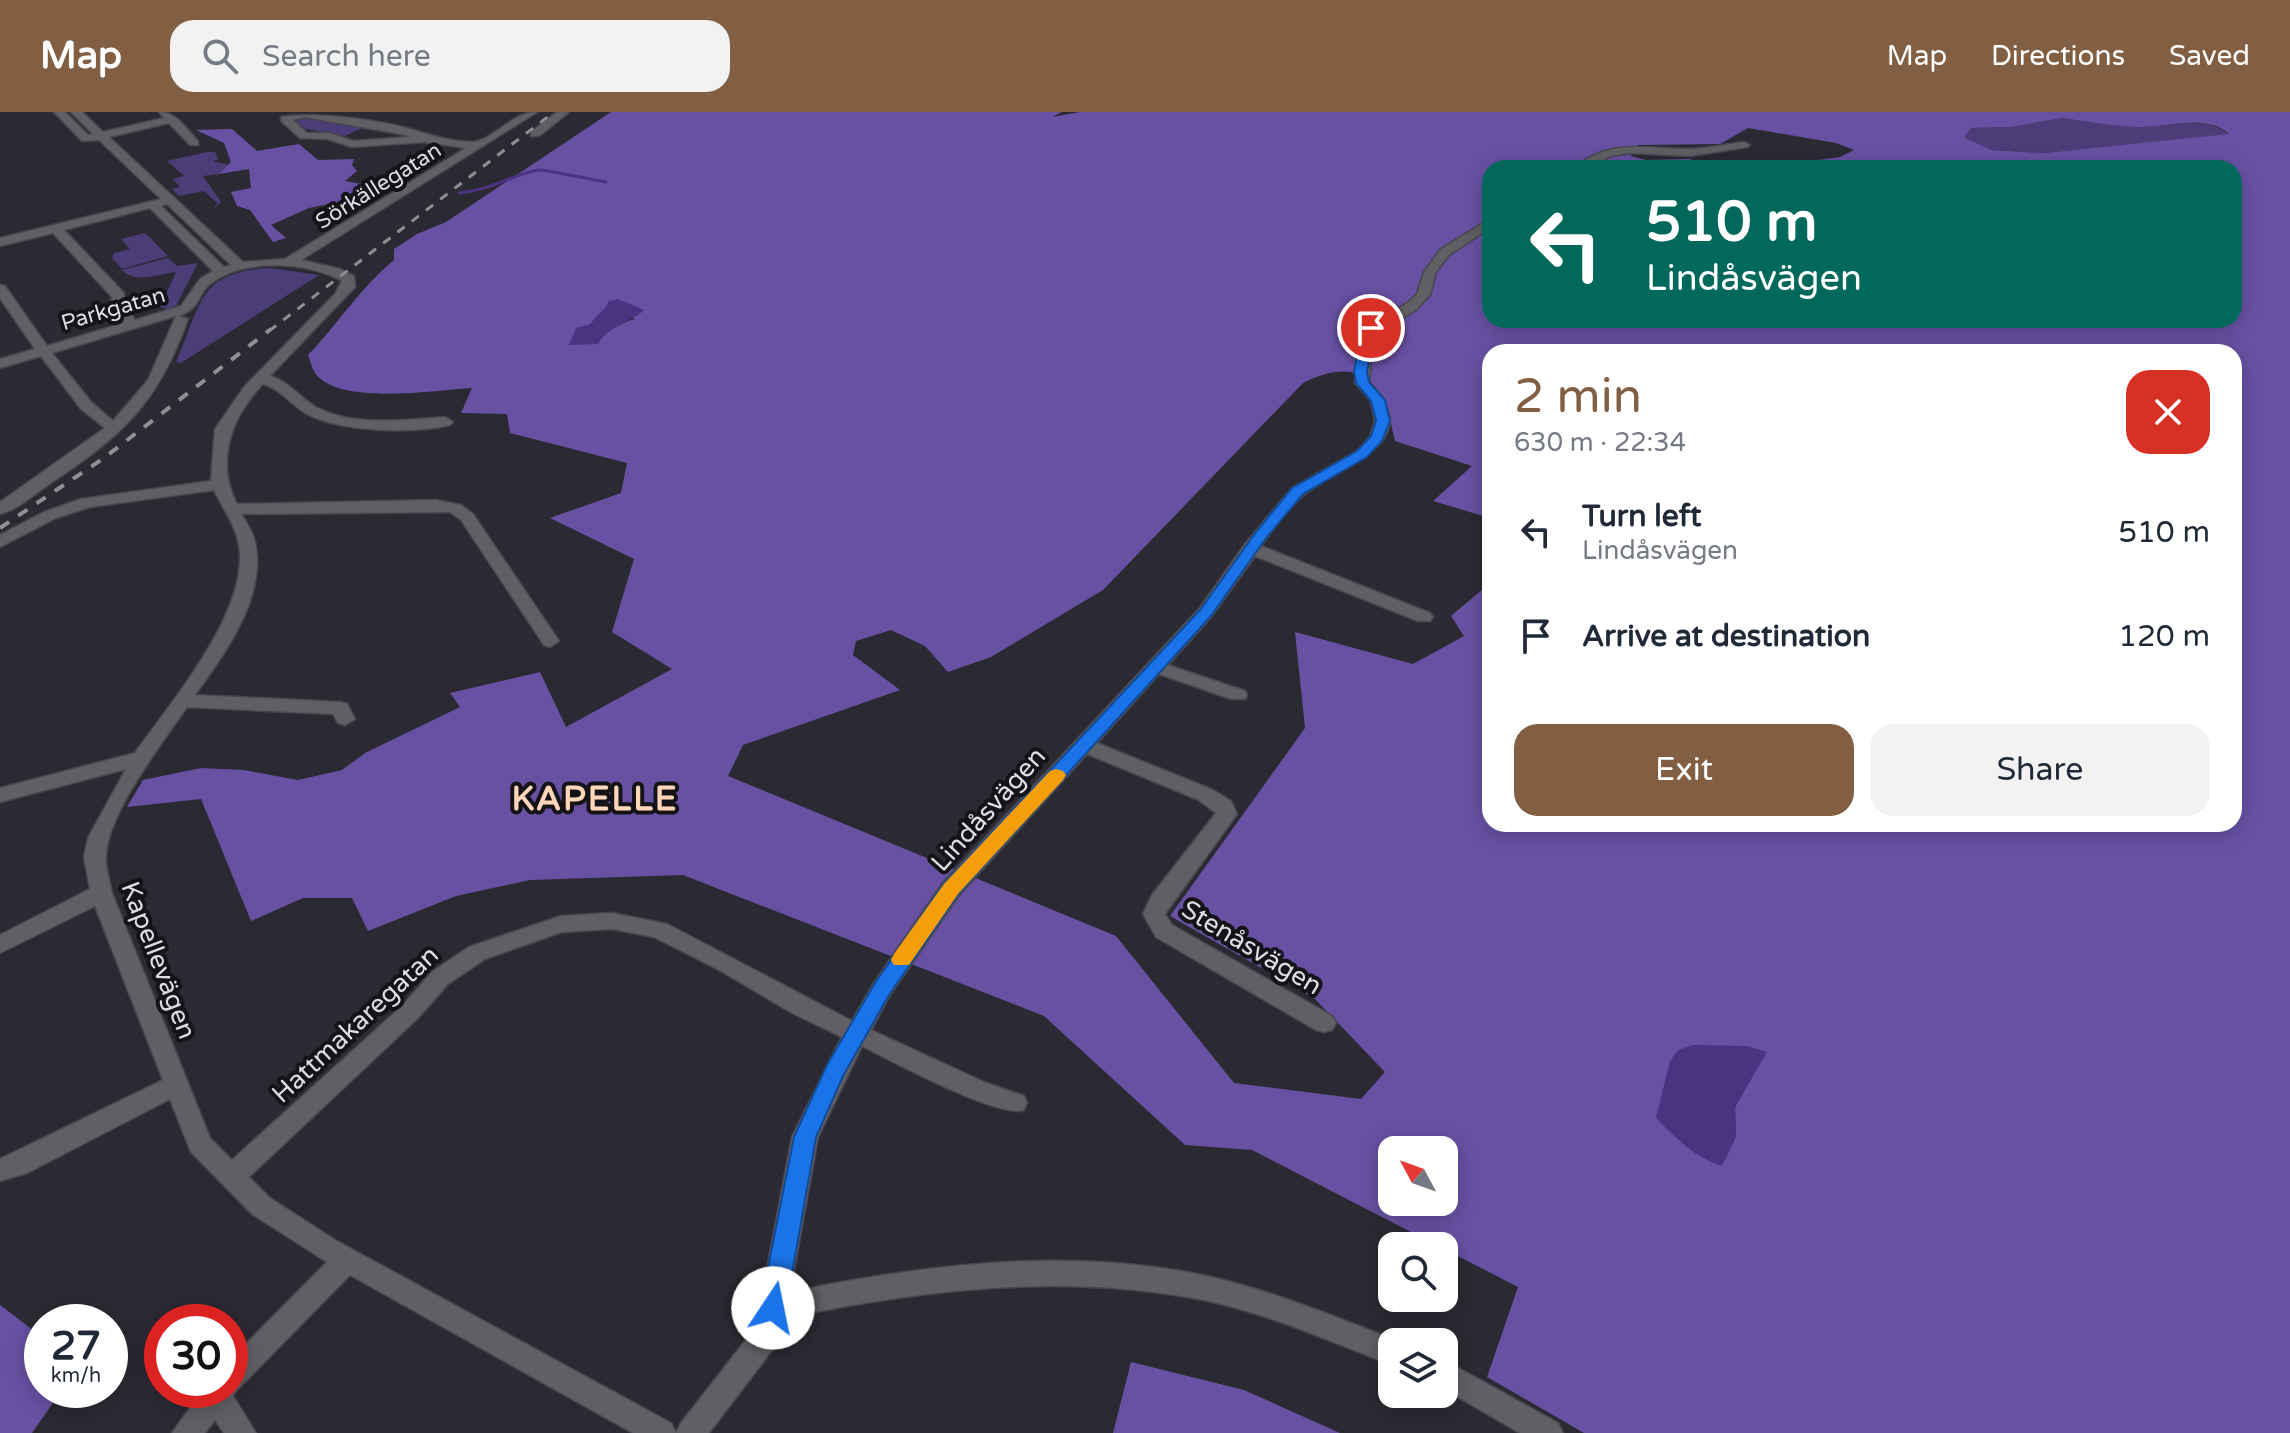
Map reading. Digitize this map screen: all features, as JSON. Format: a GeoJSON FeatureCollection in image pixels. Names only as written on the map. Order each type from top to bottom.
{"type":"FeatureCollection","features":[{"type":"Feature","properties":{"kind":"street"},"geometry":{"type":"LineString","coordinates":[[59,112],[221,272]]}},
{"type":"Feature","properties":{"kind":"street"},"geometry":{"type":"LineString","coordinates":[[76,112],[239,266]]}},
{"type":"Feature","properties":{"kind":"street","name":"Sörkällegatan"},"geometry":{"type":"LineString","coordinates":[[286,264],[532,112]]}},
{"type":"Feature","properties":{"kind":"street"},"geometry":{"type":"LineString","coordinates":[[535,134],[564,112]]}},
{"type":"Feature","properties":{"kind":"street"},"geometry":{"type":"LineString","coordinates":[[424,139],[382,126],[305,114],[285,119],[304,136],[329,136],[347,144],[424,139],[478,146]]}},
{"type":"Feature","properties":{"kind":"street"},"geometry":{"type":"LineString","coordinates":[[86,139],[169,116],[194,143]]}},
{"type":"Feature","properties":{"kind":"street"},"geometry":{"type":"LineString","coordinates":[[1592,160],[1600,154],[1619,149],[1696,152],[1744,145]]}},
{"type":"Feature","properties":{"kind":"street"},"geometry":{"type":"LineString","coordinates":[[0,242],[169,200]]}},
{"type":"Feature","properties":{"kind":"street"},"geometry":{"type":"LineString","coordinates":[[55,228],[119,296],[118,305],[132,325]]}},
{"type":"Feature","properties":{"kind":"street","name":"Lindåsvägen"},"geometry":{"type":"LineString","coordinates":[[691,1433],[769,1332],[805,1137],[835,1072],[891,976],[951,889],[1205,613],[1251,548],[1298,491],[1362,454],[1377,438],[1383,421],[1378,400],[1362,383],[1366,335],[1371,328],[1411,307],[1423,295],[1430,272],[1445,252],[1482,228]]}},
{"type":"Feature","properties":{"kind":"street","name":"Parkgatan"},"geometry":{"type":"LineString","coordinates":[[0,364],[186,309],[193,304],[202,284],[221,272],[239,266],[286,264],[316,268],[349,279],[348,287],[261,379]]}},
{"type":"Feature","properties":{"kind":"street"},"geometry":{"type":"LineString","coordinates":[[0,289],[102,424],[115,428]]}},
{"type":"Feature","properties":{"kind":"street"},"geometry":{"type":"LineString","coordinates":[[0,509],[70,463],[115,428],[144,398],[158,374],[181,319]]}},
{"type":"Feature","properties":{"kind":"street"},"geometry":{"type":"LineString","coordinates":[[0,542],[50,515],[87,502],[219,485],[223,429],[239,402],[261,379],[279,382],[308,409],[329,417],[386,423],[445,422]]}},
{"type":"Feature","properties":{"kind":"street","name":"Kapellevägen"},"geometry":{"type":"LineString","coordinates":[[219,485],[247,541],[246,586],[223,639],[185,701],[142,758],[98,838],[95,857],[101,893],[200,1144],[261,1206],[347,1260],[661,1433]]}},
{"type":"Feature","properties":{"kind":"street"},"geometry":{"type":"LineString","coordinates":[[233,511],[245,507],[436,505],[455,508],[467,517],[550,641]]}},
{"type":"Feature","properties":{"kind":"street"},"geometry":{"type":"LineString","coordinates":[[1251,548],[1424,617]]}},
{"type":"Feature","properties":{"kind":"street"},"geometry":{"type":"LineString","coordinates":[[1156,667],[1238,695]]}},
{"type":"Feature","properties":{"kind":"street"},"geometry":{"type":"LineString","coordinates":[[185,701],[340,708],[345,719]]}},
{"type":"Feature","properties":{"kind":"street","name":"Stenåsvägen"},"geometry":{"type":"LineString","coordinates":[[1084,745],[1206,795],[1224,806],[1227,814],[1216,832],[1160,901],[1154,914],[1164,931],[1324,1023]]}},
{"type":"Feature","properties":{"kind":"street"},"geometry":{"type":"LineString","coordinates":[[0,795],[142,758]]}},
{"type":"Feature","properties":{"kind":"street"},"geometry":{"type":"LineString","coordinates":[[0,945],[101,893]]}},
{"type":"Feature","properties":{"kind":"street","name":"Hattmakaregatan"},"geometry":{"type":"LineString","coordinates":[[232,1176],[400,1021],[440,978],[477,953],[561,924],[612,921],[659,930],[729,965],[800,1007],[975,1089],[1015,1103]]}},
{"type":"Feature","properties":{"kind":"street"},"geometry":{"type":"LineString","coordinates":[[0,1170],[18,1165],[176,1085]]}},
{"type":"Feature","properties":{"kind":"street"},"geometry":{"type":"LineString","coordinates":[[248,1362],[347,1260]]}},
{"type":"Feature","properties":{"kind":"street"},"geometry":{"type":"LineString","coordinates":[[773,1308],[842,1293],[991,1277],[1100,1274],[1208,1289],[1319,1324],[1378,1347]]}},
{"type":"Feature","properties":{"kind":"street"},"geometry":{"type":"LineString","coordinates":[[1458,1382],[1548,1433]]}},
{"type":"Feature","properties":{"kind":"street"},"geometry":{"type":"LineString","coordinates":[[187,1433],[207,1408]]}},
{"type":"Feature","properties":{"kind":"street"},"geometry":{"type":"LineString","coordinates":[[230,1408],[241,1433]]}},
{"type":"Feature","properties":{"kind":"shaded area"},"geometry":{"type":"Polygon","coordinates":[[[611,112],[1062,112],[1052,117],[1080,112],[2290,112],[2290,1433],[1584,1433],[1487,1377],[1518,1287],[1458,1256],[1458,1232],[1411,1232],[1380,1216],[1458,1216],[1458,1136],[1378,1136],[1378,1215],[1252,1150],[1185,1145],[1044,1016],[683,875],[530,880],[456,896],[368,931],[352,898],[303,898],[251,921],[201,799],[127,807],[143,780],[201,768],[243,770],[298,780],[342,770],[365,753],[460,707],[450,693],[540,672],[566,727],[672,669],[612,632],[634,559],[550,518],[621,493],[627,463],[510,433],[507,414],[461,413],[472,388],[365,393],[344,390],[327,383],[315,373],[308,355],[370,282],[394,260],[394,249],[417,234],[446,222],[611,112]],[[2063,118],[2010,127],[1971,128],[1964,138],[1992,150],[2045,153],[2229,134],[2209,124],[2198,123],[2149,127],[2063,118]],[[606,309],[570,344],[596,339],[635,319],[606,309]],[[1766,1052],[1670,1061],[1667,1078],[1736,1137],[1735,1107],[1766,1052]]]}},
{"type":"Feature","properties":{"kind":"shaded area"},"geometry":{"type":"Polygon","coordinates":[[[306,117],[364,127],[345,136],[301,128],[294,122],[306,117]]]}},
{"type":"Feature","properties":{"kind":"shaded area"},"geometry":{"type":"Polygon","coordinates":[[[2063,118],[2138,127],[2198,123],[2220,128],[2229,135],[2045,153],[1992,150],[1963,139],[1971,128],[2010,127],[2063,118]]]}},
{"type":"Feature","properties":{"kind":"shaded area"},"geometry":{"type":"Polygon","coordinates":[[[232,129],[257,151],[299,144],[318,160],[354,159],[352,165],[357,171],[345,181],[361,184],[363,192],[350,200],[309,208],[271,225],[286,238],[273,242],[250,210],[237,206],[231,192],[251,188],[249,169],[219,174],[231,162],[224,143],[196,130],[232,129]]]}},
{"type":"Feature","properties":{"kind":"shaded area"},"geometry":{"type":"Polygon","coordinates":[[[215,152],[218,159],[213,161],[228,165],[219,174],[203,176],[221,202],[214,208],[217,203],[204,191],[179,196],[172,189],[180,187],[173,179],[184,176],[167,161],[215,152]]]}},
{"type":"Feature","properties":{"kind":"shaded area"},"geometry":{"type":"Polygon","coordinates":[[[145,233],[168,256],[122,269],[112,258],[114,253],[130,249],[121,239],[145,233]]]}},
{"type":"Feature","properties":{"kind":"shaded area"},"geometry":{"type":"Polygon","coordinates":[[[168,258],[177,266],[198,263],[176,306],[166,309],[160,307],[176,272],[140,277],[122,270],[168,258]]]}},
{"type":"Feature","properties":{"kind":"shaded area"},"geometry":{"type":"Polygon","coordinates":[[[271,268],[319,275],[181,363],[176,362],[198,307],[216,284],[247,270],[271,268]]]}},
{"type":"Feature","properties":{"kind":"shaded area"},"geometry":{"type":"Polygon","coordinates":[[[618,299],[644,310],[613,329],[598,344],[569,345],[576,328],[591,324],[609,301],[618,299]]]}},
{"type":"Feature","properties":{"kind":"shaded area"},"geometry":{"type":"Polygon","coordinates":[[[1693,1045],[1747,1046],[1767,1052],[1735,1107],[1736,1137],[1722,1166],[1694,1152],[1656,1118],[1670,1061],[1678,1050],[1693,1045]]]}},
{"type":"Feature","properties":{"kind":"shaded area"},"geometry":{"type":"Polygon","coordinates":[[[0,1305],[24,1323],[24,1408],[49,1408],[32,1433],[0,1433],[0,1305]]]}},
{"type":"Feature","properties":{"kind":"shaded area"},"geometry":{"type":"Polygon","coordinates":[[[1131,1362],[1244,1390],[1340,1433],[1113,1433],[1131,1362]]]}},
{"type":"Feature","properties":{"kind":"waterway"},"geometry":{"type":"LineString","coordinates":[[459,193],[538,170],[606,182]]}},
{"type":"Feature","properties":{"kind":"railway"},"geometry":{"type":"LineString","coordinates":[[269,331],[554,112]]}},
{"type":"Feature","properties":{"kind":"railway"},"geometry":{"type":"LineString","coordinates":[[0,528],[104,458],[271,329]]}},
{"type":"Feature","properties":{"kind":"slow traffic"},"geometry":{"type":"LineString","coordinates":[[902,960],[951,889],[1056,775]]}},
{"type":"Feature","properties":{"kind":"district","name":"KAPELLE"},"geometry":{"type":"Point","coordinates":[595,798]}},
{"type":"Feature","properties":{"kind":"route"},"geometry":{"type":"LineString","coordinates":[[773,1308],[805,1137],[835,1072],[882,989],[951,889],[1205,613],[1261,535],[1298,491],[1362,454],[1377,438],[1383,421],[1378,400],[1362,383],[1361,372],[1366,335],[1371,328]]}}]}
